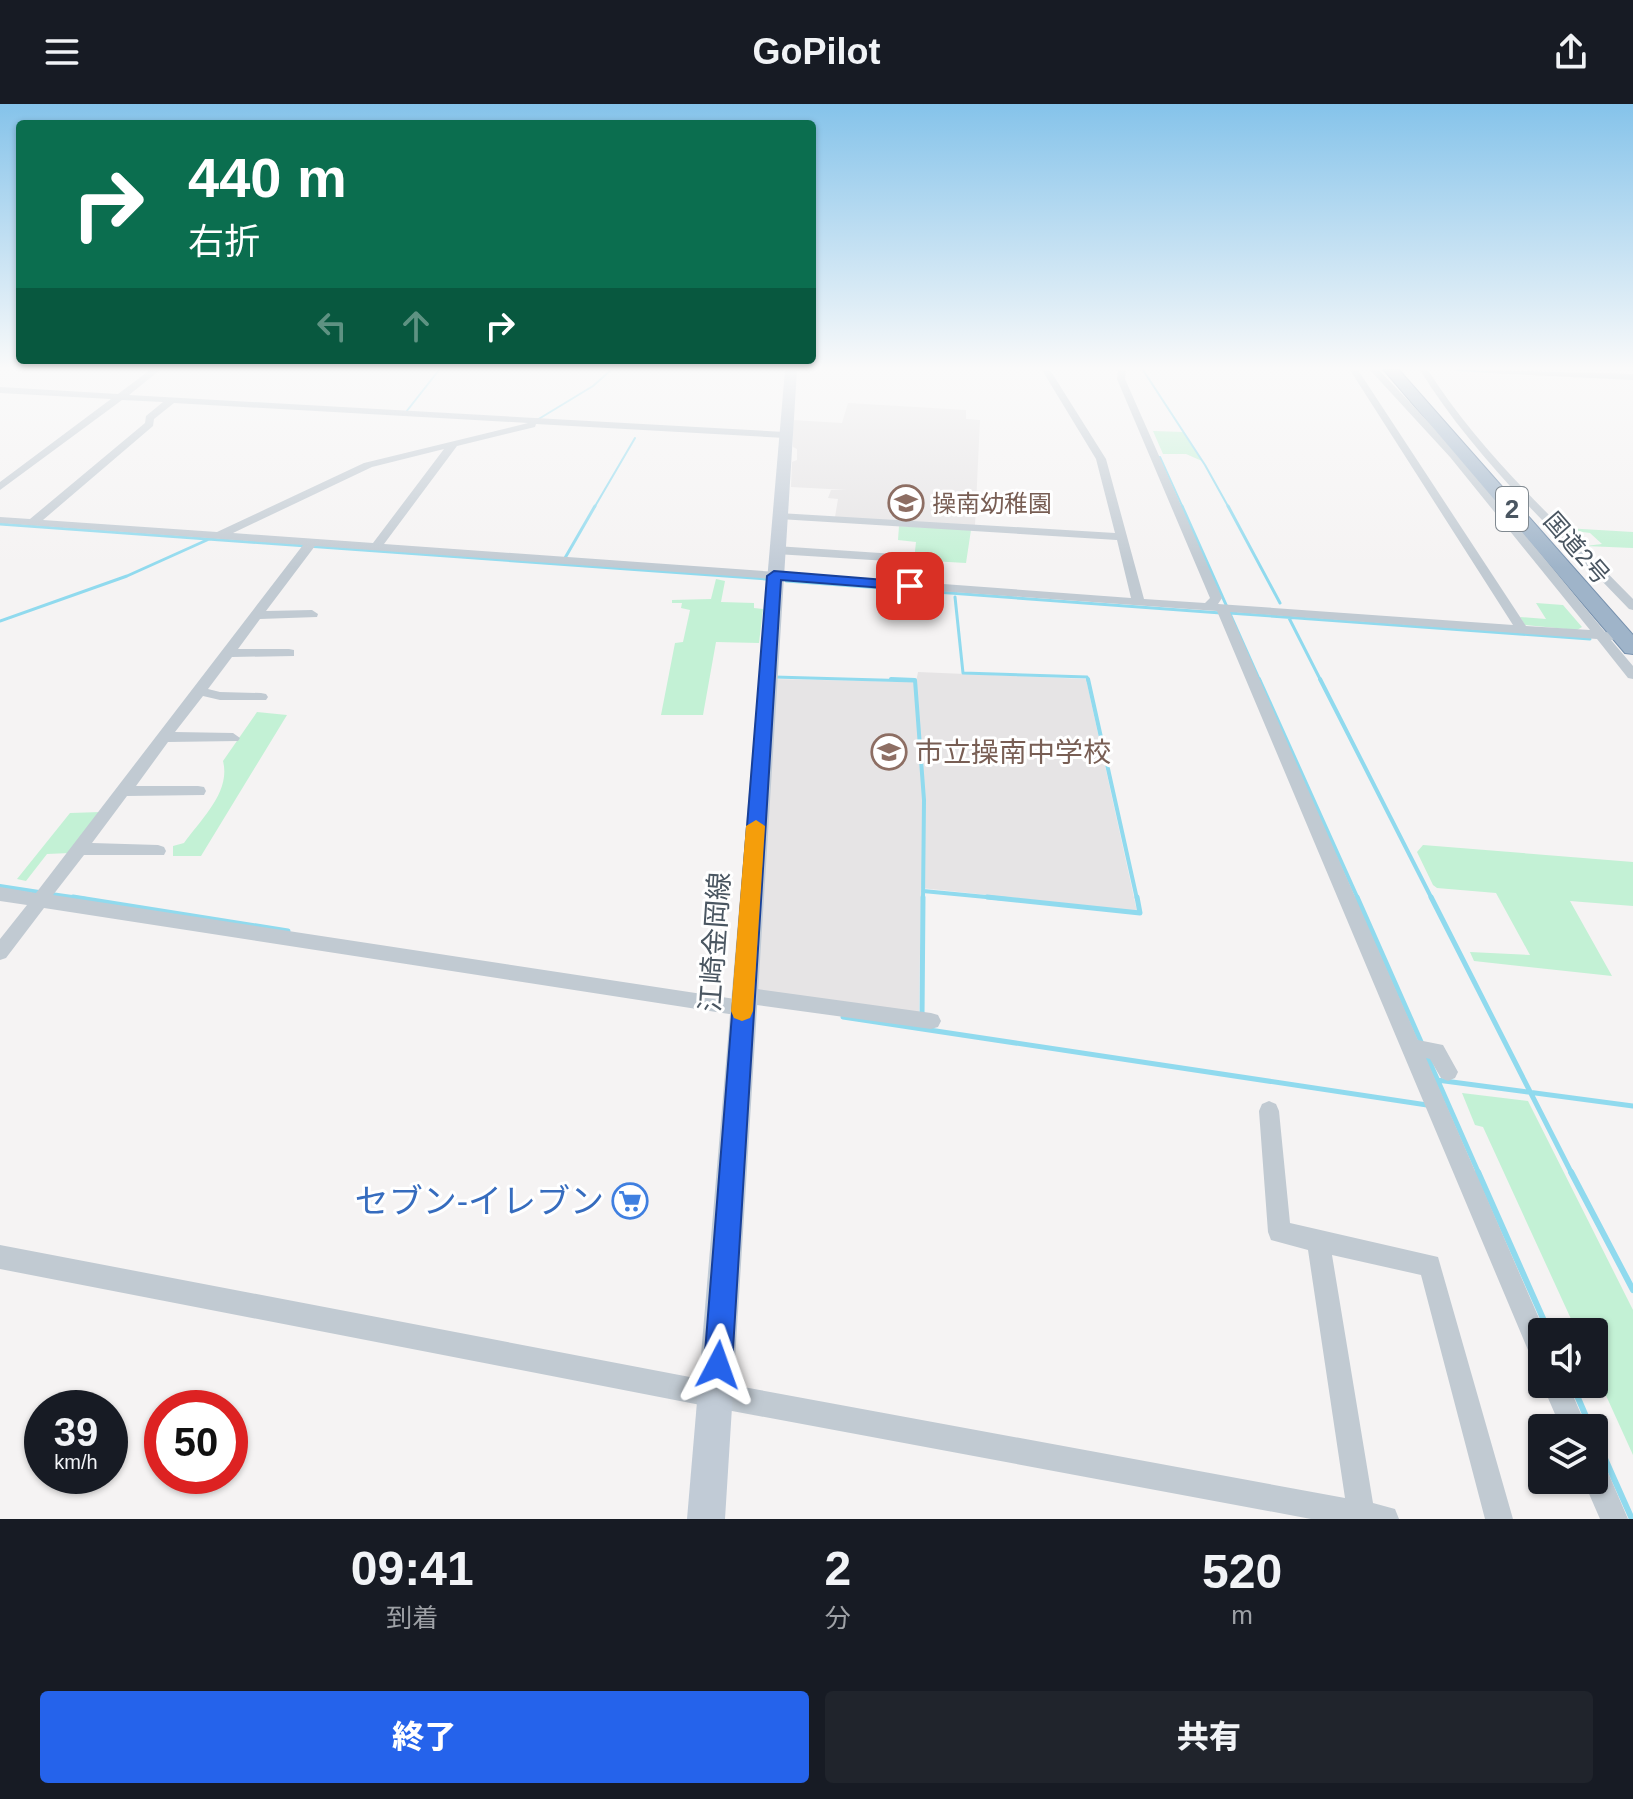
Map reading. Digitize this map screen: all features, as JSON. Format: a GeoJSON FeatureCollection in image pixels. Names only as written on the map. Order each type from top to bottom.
{"type":"FeatureCollection","features":[{"type":"Feature","properties":{"kind":"highway","name":"国道2号"},"geometry":{"type":"LineString","coordinates":[[1450,436],[1633,648]]}},
{"type":"Feature","properties":{"kind":"highway","name":"国道2号"},"geometry":{"type":"LineString","coordinates":[[1454,436],[1633,631]]}},
{"type":"Feature","properties":{"kind":"main road","name":"江崎金岡線"},"geometry":{"type":"LineString","coordinates":[[706,1519],[785,436]]}},
{"type":"Feature","properties":{"kind":"street"},"geometry":{"type":"LineString","coordinates":[[0,487],[67,436]]}},
{"type":"Feature","properties":{"kind":"street"},"geometry":{"type":"LineString","coordinates":[[33,522],[136,436]]}},
{"type":"Feature","properties":{"kind":"street"},"geometry":{"type":"LineString","coordinates":[[216,536],[368,465],[485,436]]}},
{"type":"Feature","properties":{"kind":"street"},"geometry":{"type":"LineString","coordinates":[[1089,436],[1095,446],[1123,537],[1139,603]]}},
{"type":"Feature","properties":{"kind":"street"},"geometry":{"type":"LineString","coordinates":[[1146,436],[1221,610],[1421,1049],[1436,1107],[1528,1321]]}},
{"type":"Feature","properties":{"kind":"street"},"geometry":{"type":"LineString","coordinates":[[1397,436],[1522,629]]}},
{"type":"Feature","properties":{"kind":"street"},"geometry":{"type":"LineString","coordinates":[[1436,436],[1605,635],[1633,675]]}},
{"type":"Feature","properties":{"kind":"street"},"geometry":{"type":"LineString","coordinates":[[1473,436],[1633,606]]}},
{"type":"Feature","properties":{"kind":"street"},"geometry":{"type":"LineString","coordinates":[[376,547],[452,446]]}},
{"type":"Feature","properties":{"kind":"street"},"geometry":{"type":"LineString","coordinates":[[779,516],[1123,537]]}},
{"type":"Feature","properties":{"kind":"street"},"geometry":{"type":"LineString","coordinates":[[0,520],[310,545],[775,563],[910,559],[910,586]]}},
{"type":"Feature","properties":{"kind":"street"},"geometry":{"type":"LineString","coordinates":[[0,953],[310,545]]}},
{"type":"Feature","properties":{"kind":"street"},"geometry":{"type":"LineString","coordinates":[[775,563],[910,586],[1605,635]]}},
{"type":"Feature","properties":{"kind":"street"},"geometry":{"type":"LineString","coordinates":[[259,615],[312,614]]}},
{"type":"Feature","properties":{"kind":"street"},"geometry":{"type":"LineString","coordinates":[[230,653],[289,653]]}},
{"type":"Feature","properties":{"kind":"street"},"geometry":{"type":"LineString","coordinates":[[200,691],[220,696],[261,697]]}},
{"type":"Feature","properties":{"kind":"street"},"geometry":{"type":"LineString","coordinates":[[165,737],[233,738]]}},
{"type":"Feature","properties":{"kind":"street"},"geometry":{"type":"LineString","coordinates":[[124,791],[198,791]]}},
{"type":"Feature","properties":{"kind":"street"},"geometry":{"type":"LineString","coordinates":[[80,849],[158,851]]}},
{"type":"Feature","properties":{"kind":"street"},"geometry":{"type":"LineString","coordinates":[[0,894],[44,895],[743,1002],[931,1021]]}},
{"type":"Feature","properties":{"kind":"street"},"geometry":{"type":"LineString","coordinates":[[1421,1049],[1436,1051],[1448,1072]]}},
{"type":"Feature","properties":{"kind":"street"},"geometry":{"type":"LineString","coordinates":[[1269,1111],[1279,1232],[1430,1265],[1499,1519]]}},
{"type":"Feature","properties":{"kind":"street"},"geometry":{"type":"LineString","coordinates":[[0,1257],[1373,1517],[1318,1240]]}},
{"type":"Feature","properties":{"kind":"street"},"geometry":{"type":"LineString","coordinates":[[1603,1494],[1614,1519]]}},
{"type":"Feature","properties":{"kind":"shaded area"},"geometry":{"type":"Polygon","coordinates":[[[793,436],[979,436],[975,526],[835,517],[838,499],[828,498],[831,490],[847,490],[791,487],[792,462],[797,460],[797,449],[793,447],[793,436]]]}},
{"type":"Feature","properties":{"kind":"shaded area"},"geometry":{"type":"Polygon","coordinates":[[[918,672],[1086,679],[1137,911],[921,888],[919,1016],[760,992],[753,986],[773,679],[916,682],[918,672]]]}},
{"type":"Feature","properties":{"kind":"green space"},"geometry":{"type":"Polygon","coordinates":[[[1155,436],[1186,436],[1202,461],[1186,454],[1163,454],[1155,436]]]}},
{"type":"Feature","properties":{"kind":"green space"},"geometry":{"type":"Polygon","coordinates":[[[899,526],[971,530],[966,563],[914,560],[916,542],[898,540],[899,526]]]}},
{"type":"Feature","properties":{"kind":"green space"},"geometry":{"type":"Polygon","coordinates":[[[1565,528],[1633,532],[1633,548],[1585,546],[1602,544],[1590,533],[1576,531],[1582,540],[1580,542],[1565,528]]]}},
{"type":"Feature","properties":{"kind":"green space"},"geometry":{"type":"Polygon","coordinates":[[[716,579],[725,581],[721,602],[754,603],[754,608],[763,609],[759,643],[716,642],[703,715],[661,715],[675,643],[683,642],[690,610],[681,608],[682,603],[672,603],[672,600],[711,599],[716,579]]]}},
{"type":"Feature","properties":{"kind":"green space"},"geometry":{"type":"Polygon","coordinates":[[[1536,603],[1563,605],[1582,627],[1577,630],[1525,625],[1520,617],[1546,619],[1536,603]]]}},
{"type":"Feature","properties":{"kind":"green space"},"geometry":{"type":"Polygon","coordinates":[[[257,712],[287,715],[201,856],[173,856],[173,846],[184,843],[213,805],[223,784],[223,761],[257,712]]]}},
{"type":"Feature","properties":{"kind":"green space"},"geometry":{"type":"Polygon","coordinates":[[[101,812],[70,853],[47,854],[26,881],[17,879],[70,813],[101,812]]]}},
{"type":"Feature","properties":{"kind":"green space"},"geometry":{"type":"Polygon","coordinates":[[[1423,845],[1633,862],[1633,906],[1570,901],[1612,976],[1474,961],[1470,952],[1530,955],[1496,893],[1437,888],[1433,885],[1417,852],[1423,845]]]}},
{"type":"Feature","properties":{"kind":"green space"},"geometry":{"type":"Polygon","coordinates":[[[1462,1093],[1528,1101],[1633,1310],[1633,1455],[1607,1398],[1608,1318],[1571,1318],[1483,1127],[1475,1125],[1462,1093]]]}},
{"type":"Feature","properties":{"kind":"waterway"},"geometry":{"type":"LineString","coordinates":[[1186,436],[1229,508]]}},
{"type":"Feature","properties":{"kind":"waterway"},"geometry":{"type":"LineString","coordinates":[[594,508],[635,438]]}},
{"type":"Feature","properties":{"kind":"waterway"},"geometry":{"type":"LineString","coordinates":[[1160,457],[1183,508]]}},
{"type":"Feature","properties":{"kind":"waterway"},"geometry":{"type":"LineString","coordinates":[[565,558],[595,506]]}},
{"type":"Feature","properties":{"kind":"waterway"},"geometry":{"type":"LineString","coordinates":[[1182,506],[1230,613]]}},
{"type":"Feature","properties":{"kind":"waterway"},"geometry":{"type":"LineString","coordinates":[[1228,506],[1280,603]]}},
{"type":"Feature","properties":{"kind":"waterway"},"geometry":{"type":"LineString","coordinates":[[0,524],[766,579]]}},
{"type":"Feature","properties":{"kind":"waterway"},"geometry":{"type":"LineString","coordinates":[[0,621],[127,576],[207,540]]}},
{"type":"Feature","properties":{"kind":"waterway"},"geometry":{"type":"LineString","coordinates":[[786,581],[1221,613]]}},
{"type":"Feature","properties":{"kind":"waterway"},"geometry":{"type":"LineString","coordinates":[[955,597],[963,673],[1087,677],[1088,681]]}},
{"type":"Feature","properties":{"kind":"waterway"},"geometry":{"type":"LineString","coordinates":[[1230,613],[1590,639]]}},
{"type":"Feature","properties":{"kind":"waterway"},"geometry":{"type":"LineString","coordinates":[[1230,613],[1260,681]]}},
{"type":"Feature","properties":{"kind":"waterway"},"geometry":{"type":"LineString","coordinates":[[1289,618],[1321,681]]}},
{"type":"Feature","properties":{"kind":"waterway"},"geometry":{"type":"LineString","coordinates":[[774,677],[915,681]]}},
{"type":"Feature","properties":{"kind":"waterway"},"geometry":{"type":"LineString","coordinates":[[891,679],[915,680],[924,800],[923,891]]}},
{"type":"Feature","properties":{"kind":"waterway"},"geometry":{"type":"LineString","coordinates":[[1088,679],[1137,899]]}},
{"type":"Feature","properties":{"kind":"waterway"},"geometry":{"type":"LineString","coordinates":[[1259,679],[1358,899]]}},
{"type":"Feature","properties":{"kind":"waterway"},"geometry":{"type":"LineString","coordinates":[[1320,679],[1432,899]]}},
{"type":"Feature","properties":{"kind":"waterway"},"geometry":{"type":"LineString","coordinates":[[0,886],[39,892]]}},
{"type":"Feature","properties":{"kind":"waterway"},"geometry":{"type":"LineString","coordinates":[[923,891],[923,899]]}},
{"type":"Feature","properties":{"kind":"waterway"},"geometry":{"type":"LineString","coordinates":[[923,891],[997,898]]}},
{"type":"Feature","properties":{"kind":"waterway"},"geometry":{"type":"LineString","coordinates":[[51,894],[82,898]]}},
{"type":"Feature","properties":{"kind":"waterway"},"geometry":{"type":"LineString","coordinates":[[73,897],[82,898]]}},
{"type":"Feature","properties":{"kind":"waterway"},"geometry":{"type":"LineString","coordinates":[[922,1017],[923,897]]}},
{"type":"Feature","properties":{"kind":"waterway"},"geometry":{"type":"LineString","coordinates":[[987,897],[997,898]]}},
{"type":"Feature","properties":{"kind":"waterway"},"geometry":{"type":"LineString","coordinates":[[997,898],[1140,913],[1137,897]]}},
{"type":"Feature","properties":{"kind":"waterway"},"geometry":{"type":"LineString","coordinates":[[1357,897],[1422,1044]]}},
{"type":"Feature","properties":{"kind":"waterway"},"geometry":{"type":"LineString","coordinates":[[1431,897],[1530,1092]]}},
{"type":"Feature","properties":{"kind":"waterway"},"geometry":{"type":"LineString","coordinates":[[82,898],[288,931]]}},
{"type":"Feature","properties":{"kind":"waterway"},"geometry":{"type":"LineString","coordinates":[[997,898],[1007,899]]}},
{"type":"Feature","properties":{"kind":"waterway"},"geometry":{"type":"LineString","coordinates":[[843,1017],[1427,1105]]}},
{"type":"Feature","properties":{"kind":"waterway"},"geometry":{"type":"LineString","coordinates":[[1427,1056],[1438,1080]]}},
{"type":"Feature","properties":{"kind":"waterway"},"geometry":{"type":"LineString","coordinates":[[1438,1080],[1530,1092]]}},
{"type":"Feature","properties":{"kind":"waterway"},"geometry":{"type":"LineString","coordinates":[[1438,1080],[1479,1174]]}},
{"type":"Feature","properties":{"kind":"waterway"},"geometry":{"type":"LineString","coordinates":[[1530,1092],[1633,1106]]}},
{"type":"Feature","properties":{"kind":"waterway"},"geometry":{"type":"LineString","coordinates":[[1530,1092],[1572,1174]]}},
{"type":"Feature","properties":{"kind":"waterway"},"geometry":{"type":"LineString","coordinates":[[1478,1172],[1543,1318]]}},
{"type":"Feature","properties":{"kind":"waterway"},"geometry":{"type":"LineString","coordinates":[[1571,1172],[1633,1290]]}},
{"type":"Feature","properties":{"kind":"waterway"},"geometry":{"type":"LineString","coordinates":[[1578,1398],[1585,1414]]}},
{"type":"Feature","properties":{"kind":"waterway"},"geometry":{"type":"LineString","coordinates":[[1608,1465],[1632,1519]]}},
{"type":"Feature","properties":{"kind":"slow traffic"},"geometry":{"type":"LineString","coordinates":[[742,1011],[756,826]]}},
{"type":"Feature","properties":{"kind":"place","name":"操南幼稚園"},"geometry":{"type":"Point","coordinates":[906,503]}},
{"type":"Feature","properties":{"kind":"place","name":"市立操南中学校"},"geometry":{"type":"Point","coordinates":[889,752]}},
{"type":"Feature","properties":{"kind":"place","name":"セブン-イレブン"},"geometry":{"type":"Point","coordinates":[630,1201]}},
{"type":"Feature","properties":{"kind":"route"},"geometry":{"type":"LineString","coordinates":[[718,1365],[774,576],[910,586]]}}]}
